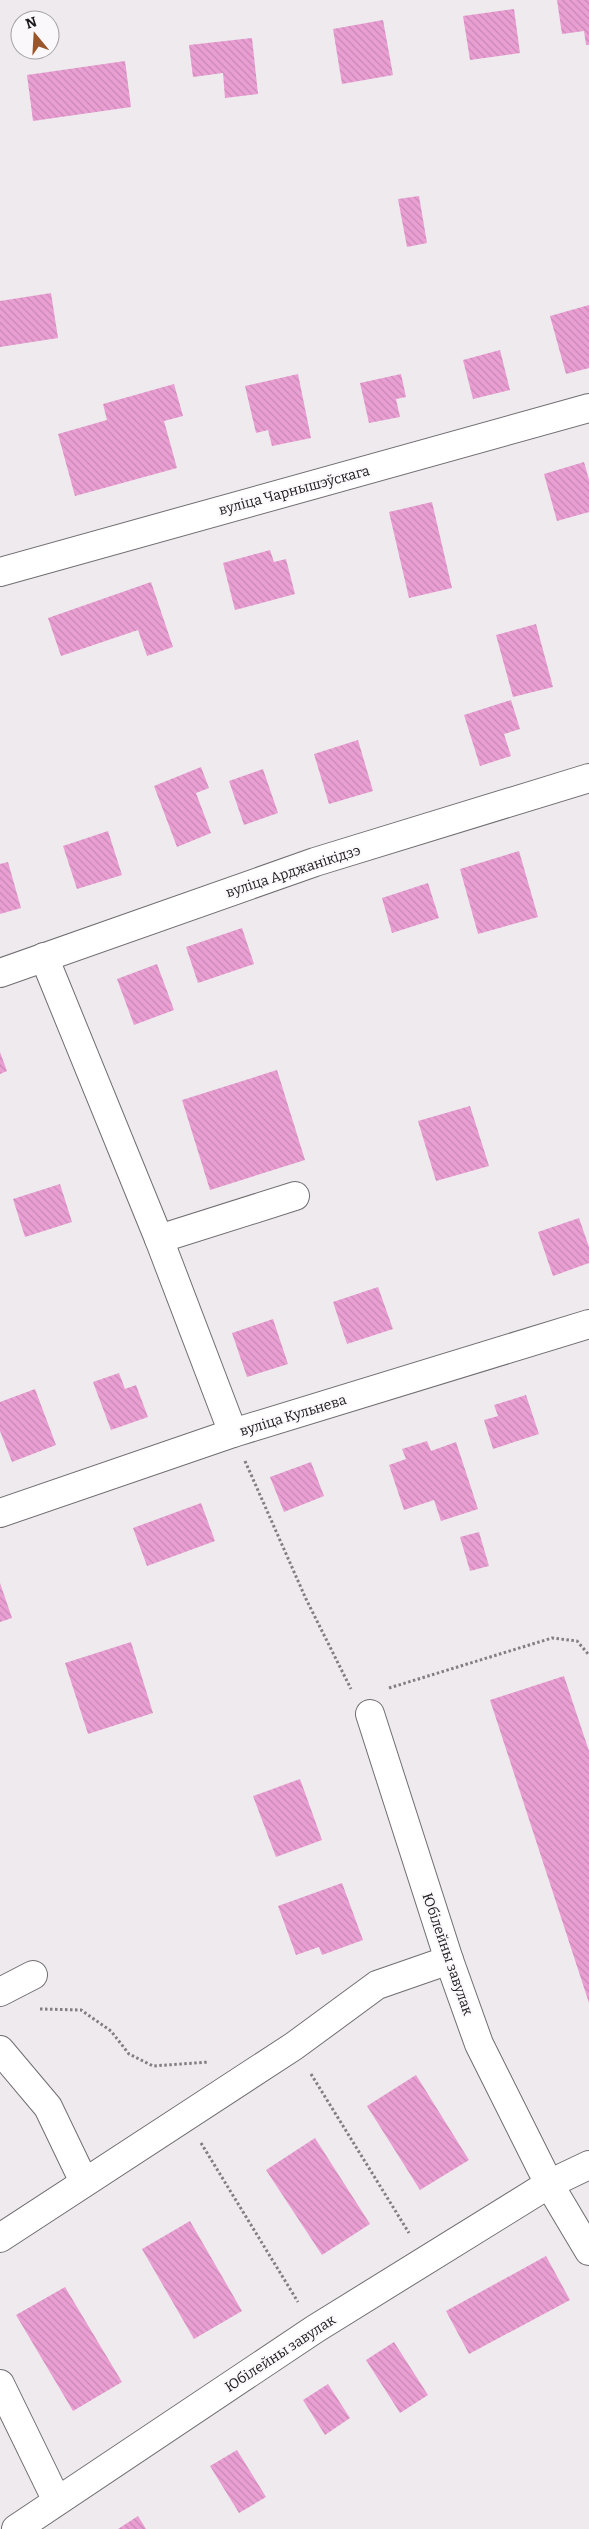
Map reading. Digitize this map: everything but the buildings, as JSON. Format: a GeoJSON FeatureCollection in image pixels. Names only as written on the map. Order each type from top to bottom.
{"type":"FeatureCollection","features":[{"type":"Feature","properties":{"kind":"street","name":"вуліца Чарнышэўскага"},"geometry":{"type":"LineString","coordinates":[[0,572],[589,408]]}},
{"type":"Feature","properties":{"kind":"street","name":"вуліца Арджанікідзэ"},"geometry":{"type":"LineString","coordinates":[[0,973],[315,862],[589,778]]}},
{"type":"Feature","properties":{"kind":"street"},"geometry":{"type":"LineString","coordinates":[[44,957],[159,1239],[233,1434]]}},
{"type":"Feature","properties":{"kind":"street"},"geometry":{"type":"LineString","coordinates":[[159,1239],[295,1196]]}},
{"type":"Feature","properties":{"kind":"street","name":"вуліца Кульнева"},"geometry":{"type":"LineString","coordinates":[[0,1513],[233,1434],[589,1324]]}},
{"type":"Feature","properties":{"kind":"street","name":"Юбілейны завулак"},"geometry":{"type":"LineString","coordinates":[[370,1714],[449,1960],[479,2044],[549,2184],[589,2251]]}},
{"type":"Feature","properties":{"kind":"street"},"geometry":{"type":"LineString","coordinates":[[0,2238],[294,2046],[377,1985],[449,1960]]}},
{"type":"Feature","properties":{"kind":"street"},"geometry":{"type":"LineString","coordinates":[[0,1992],[33,1975]]}},
{"type":"Feature","properties":{"kind":"street"},"geometry":{"type":"LineString","coordinates":[[0,2050],[48,2107],[84,2182]]}},
{"type":"Feature","properties":{"kind":"street","name":"Юбілейны завулак"},"geometry":{"type":"LineString","coordinates":[[16,2529],[315,2329],[549,2184],[589,2165]]}},
{"type":"Feature","properties":{"kind":"street"},"geometry":{"type":"LineString","coordinates":[[0,2384],[57,2501]]}},
{"type":"Feature","properties":{"kind":"path"},"geometry":{"type":"LineString","coordinates":[[244,1459],[306,1599],[356,1698],[370,1714]]}},
{"type":"Feature","properties":{"kind":"path"},"geometry":{"type":"LineString","coordinates":[[384,1689],[552,1638],[577,1641],[589,1655]]}},
{"type":"Feature","properties":{"kind":"path"},"geometry":{"type":"LineString","coordinates":[[31,2009],[81,2010],[111,2031],[129,2054],[153,2066],[215,2061]]}},
{"type":"Feature","properties":{"kind":"path"},"geometry":{"type":"LineString","coordinates":[[294,2046],[406,2229]]}},
{"type":"Feature","properties":{"kind":"path"},"geometry":{"type":"LineString","coordinates":[[185,2117],[315,2329]]}}]}
